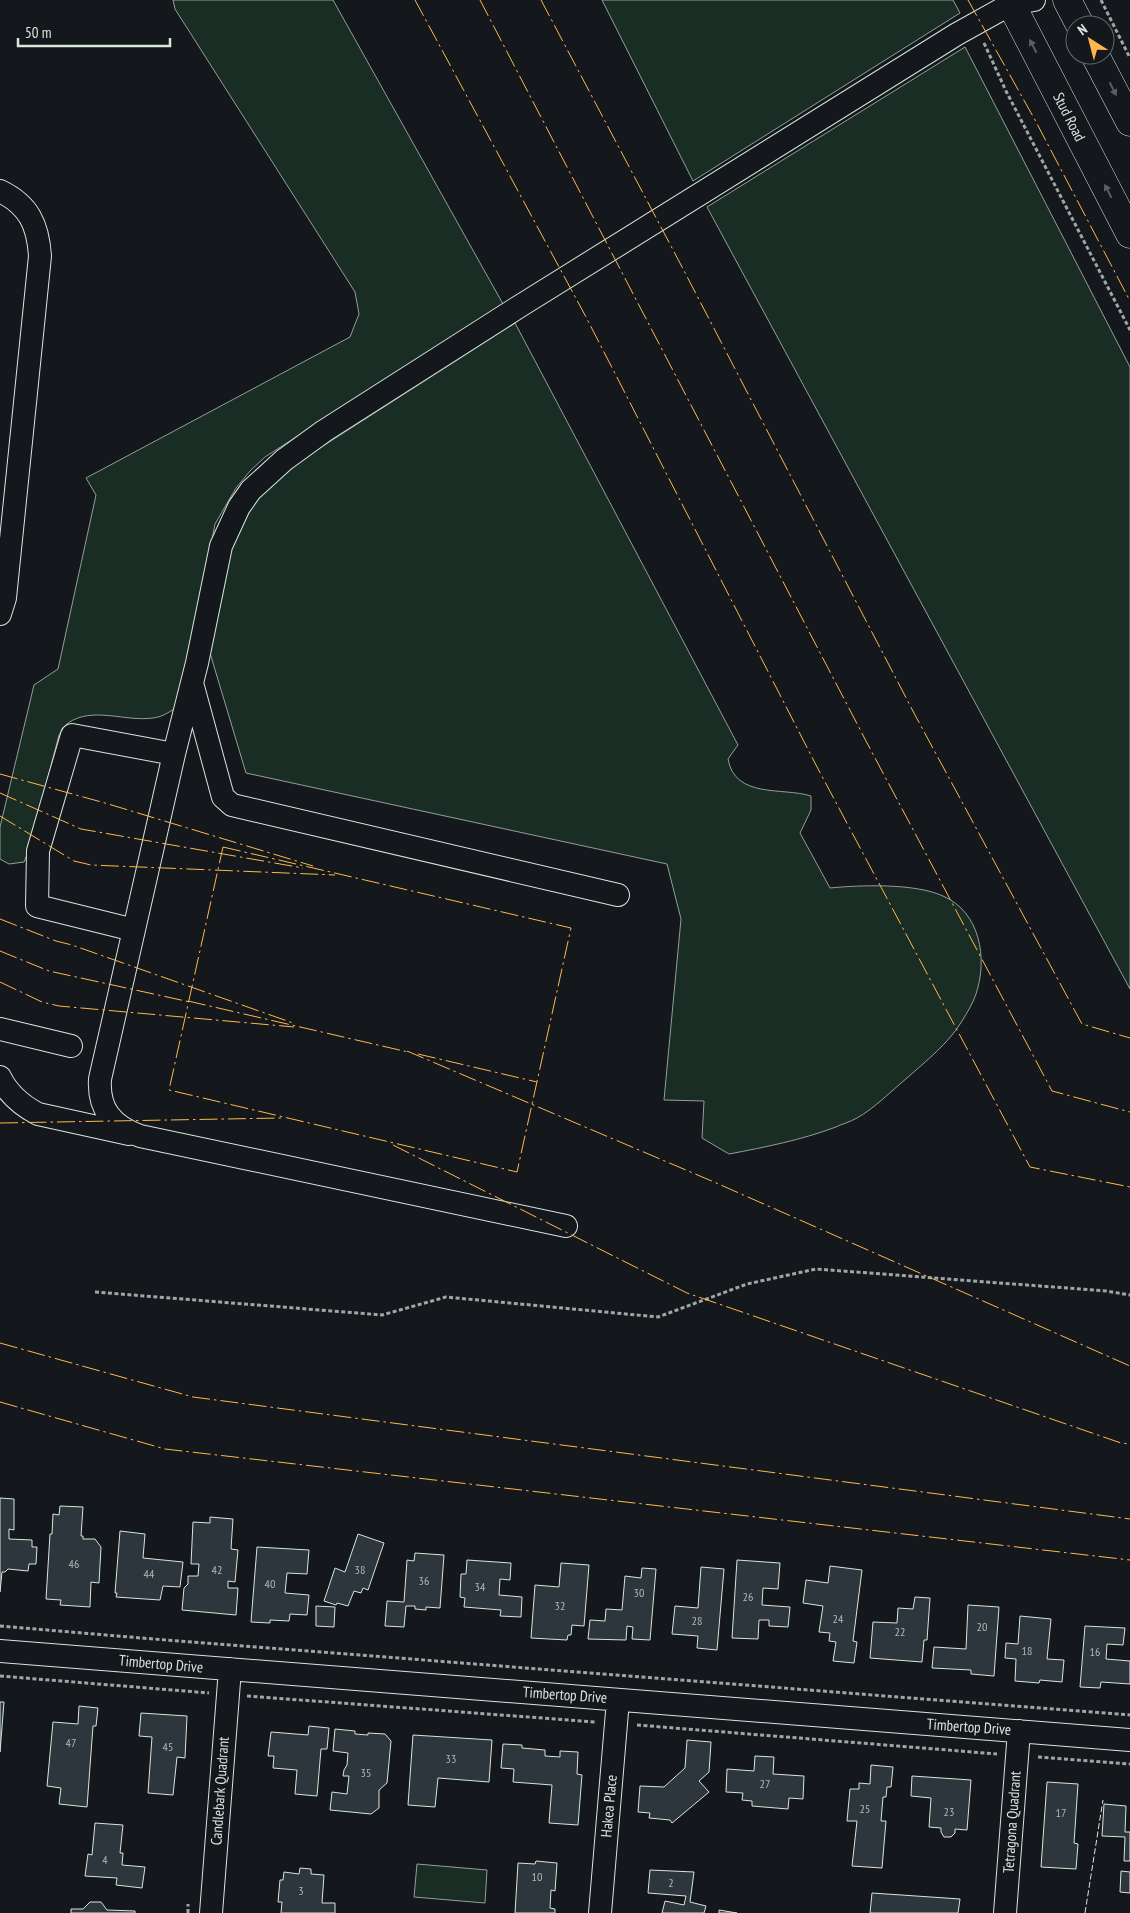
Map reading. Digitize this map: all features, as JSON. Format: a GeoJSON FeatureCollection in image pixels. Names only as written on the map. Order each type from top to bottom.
{"type":"FeatureCollection","features":[{"type":"Feature","properties":{"kind":"highway"},"geometry":{"type":"LineString","coordinates":[[1067,0],[1075,15]]}},
{"type":"Feature","properties":{"kind":"highway","name":"Stud Road"},"geometry":{"type":"LineString","coordinates":[[1018,1],[1130,234]]}},
{"type":"Feature","properties":{"kind":"highway"},"geometry":{"type":"LineString","coordinates":[[1100,65],[1130,122]]}},
{"type":"Feature","properties":{"kind":"street"},"geometry":{"type":"LineString","coordinates":[[140,1136],[129,1132],[115,1122],[103,1107],[99,1094],[100,1079],[192,682],[221,546],[239,507],[252,490],[284,460],[324,431],[520,306],[975,24],[1018,1]]}},
{"type":"Feature","properties":{"kind":"street"},"geometry":{"type":"LineString","coordinates":[[0,191],[19,203],[31,219],[39,234],[40,256],[5,598],[0,614]]}},
{"type":"Feature","properties":{"kind":"street"},"geometry":{"type":"LineString","coordinates":[[192,682],[223,797],[232,805],[618,895]]}},
{"type":"Feature","properties":{"kind":"street"},"geometry":{"type":"LineString","coordinates":[[134,930],[37,906],[38,851],[72,735],[174,754]]}},
{"type":"Feature","properties":{"kind":"street"},"geometry":{"type":"LineString","coordinates":[[0,1029],[71,1046]]}},
{"type":"Feature","properties":{"kind":"street"},"geometry":{"type":"LineString","coordinates":[[0,1077],[8,1093],[38,1114],[566,1226]]}},
{"type":"Feature","properties":{"kind":"street","name":"Timbertop Drive"},"geometry":{"type":"LineString","coordinates":[[0,1651],[1130,1740]]}},
{"type":"Feature","properties":{"kind":"street","name":"Candlebark Quadrant"},"geometry":{"type":"LineString","coordinates":[[211,1913],[230,1670]]}},
{"type":"Feature","properties":{"kind":"street","name":"Hakea Place"},"geometry":{"type":"LineString","coordinates":[[600,1913],[618,1700]]}},
{"type":"Feature","properties":{"kind":"street","name":"Tetragona Quadrant"},"geometry":{"type":"LineString","coordinates":[[1005,1913],[1019,1731]]}},
{"type":"Feature","properties":{"kind":"path"},"geometry":{"type":"LineString","coordinates":[[1101,0],[1130,58]]}},
{"type":"Feature","properties":{"kind":"path"},"geometry":{"type":"LineString","coordinates":[[975,24],[1006,91],[1130,330]]}},
{"type":"Feature","properties":{"kind":"path"},"geometry":{"type":"LineString","coordinates":[[95,1292],[382,1315],[446,1296],[658,1317],[747,1284],[816,1269],[1106,1291],[1130,1295]]}},
{"type":"Feature","properties":{"kind":"path"},"geometry":{"type":"LineString","coordinates":[[0,1626],[1130,1715]]}},
{"type":"Feature","properties":{"kind":"path"},"geometry":{"type":"LineString","coordinates":[[0,1676],[215,1693]]}},
{"type":"Feature","properties":{"kind":"path"},"geometry":{"type":"LineString","coordinates":[[242,1695],[601,1722]]}},
{"type":"Feature","properties":{"kind":"path"},"geometry":{"type":"LineString","coordinates":[[631,1724],[1003,1754]]}},
{"type":"Feature","properties":{"kind":"path"},"geometry":{"type":"LineString","coordinates":[[1035,1756],[1130,1764]]}},
{"type":"Feature","properties":{"kind":"green space"},"geometry":{"type":"Polygon","coordinates":[[[173,0],[333,0],[503,304],[265,457],[250,471],[236,488],[215,524],[180,705],[164,715],[153,718],[142,719],[98,715],[78,718],[68,723],[59,735],[30,847],[24,862],[9,864],[0,859],[0,827],[34,685],[58,669],[96,495],[86,478],[350,337],[359,314],[355,292],[175,9],[173,0]]]}},
{"type":"Feature","properties":{"kind":"green space"},"geometry":{"type":"Polygon","coordinates":[[[602,0],[953,0],[960,13],[693,181],[602,0]]]}},
{"type":"Feature","properties":{"kind":"green space"},"geometry":{"type":"Polygon","coordinates":[[[965,47],[1130,367],[1130,989],[707,207],[965,47]]]}},
{"type":"Feature","properties":{"kind":"green space"},"geometry":{"type":"Polygon","coordinates":[[[515,323],[738,745],[728,759],[732,772],[750,786],[811,796],[811,810],[800,833],[830,888],[887,886],[931,892],[956,903],[973,925],[981,951],[980,980],[972,1004],[964,1018],[951,1037],[929,1058],[877,1104],[852,1121],[797,1139],[729,1154],[702,1138],[704,1101],[664,1100],[681,919],[667,864],[246,773],[210,653],[232,544],[245,517],[260,492],[287,469],[515,323]]]}},
{"type":"Feature","properties":{"kind":"green space"},"geometry":{"type":"Polygon","coordinates":[[[417,1864],[487,1870],[485,1903],[414,1897],[417,1864]]]}},
{"type":"Feature","properties":{"kind":"building"},"geometry":{"type":"Polygon","coordinates":[[[0,1498],[14,1499],[14,1530],[9,1529],[9,1539],[32,1540],[32,1547],[37,1547],[36,1564],[29,1564],[28,1571],[8,1569],[2,1572],[0,1592],[0,1498]]]}},
{"type":"Feature","properties":{"kind":"building"},"geometry":{"type":"Polygon","coordinates":[[[60,1506],[83,1507],[81,1536],[83,1536],[83,1539],[95,1539],[101,1547],[99,1583],[91,1582],[90,1607],[60,1605],[61,1600],[46,1599],[53,1514],[59,1515],[60,1506]]]}},
{"type":"Feature","properties":{"kind":"building"},"geometry":{"type":"Polygon","coordinates":[[[210,1517],[233,1519],[231,1549],[238,1550],[235,1582],[228,1581],[228,1588],[238,1588],[236,1615],[182,1610],[184,1588],[188,1584],[188,1576],[198,1576],[199,1564],[191,1564],[193,1522],[210,1523],[210,1517]]]}},
{"type":"Feature","properties":{"kind":"building"},"geometry":{"type":"Polygon","coordinates":[[[120,1531],[145,1534],[143,1558],[183,1562],[180,1587],[163,1586],[160,1600],[116,1597],[120,1531]]]}},
{"type":"Feature","properties":{"kind":"building"},"geometry":{"type":"Polygon","coordinates":[[[358,1534],[384,1543],[368,1590],[363,1588],[361,1593],[354,1591],[348,1606],[324,1601],[335,1568],[345,1572],[358,1534]]]}},
{"type":"Feature","properties":{"kind":"building"},"geometry":{"type":"Polygon","coordinates":[[[257,1547],[309,1550],[307,1574],[287,1573],[285,1593],[309,1595],[307,1615],[290,1614],[289,1621],[251,1622],[257,1547]]]}},
{"type":"Feature","properties":{"kind":"building"},"geometry":{"type":"Polygon","coordinates":[[[415,1553],[444,1555],[440,1608],[426,1607],[426,1610],[415,1609],[415,1606],[406,1606],[404,1627],[385,1626],[387,1601],[404,1602],[407,1560],[414,1561],[415,1553]]]}},
{"type":"Feature","properties":{"kind":"building"},"geometry":{"type":"Polygon","coordinates":[[[467,1560],[511,1563],[510,1580],[500,1579],[499,1595],[522,1597],[521,1617],[500,1616],[501,1610],[464,1607],[465,1598],[460,1597],[461,1574],[466,1574],[467,1560]]]}},
{"type":"Feature","properties":{"kind":"building"},"geometry":{"type":"Polygon","coordinates":[[[737,1560],[780,1563],[778,1589],[763,1588],[762,1605],[790,1607],[788,1627],[769,1626],[769,1620],[759,1620],[758,1639],[732,1638],[737,1560]]]}},
{"type":"Feature","properties":{"kind":"building"},"geometry":{"type":"Polygon","coordinates":[[[561,1563],[589,1565],[584,1626],[572,1625],[571,1635],[568,1635],[567,1640],[531,1638],[535,1585],[559,1587],[561,1563]]]}},
{"type":"Feature","properties":{"kind":"building"},"geometry":{"type":"Polygon","coordinates":[[[830,1566],[862,1570],[853,1641],[857,1642],[854,1663],[833,1661],[836,1642],[829,1641],[830,1633],[819,1632],[823,1606],[803,1603],[806,1580],[828,1583],[830,1566]]]}},
{"type":"Feature","properties":{"kind":"building"},"geometry":{"type":"Polygon","coordinates":[[[701,1567],[724,1569],[717,1650],[697,1648],[698,1636],[672,1634],[675,1606],[698,1608],[701,1567]]]}},
{"type":"Feature","properties":{"kind":"building"},"geometry":{"type":"Polygon","coordinates":[[[642,1568],[656,1569],[650,1640],[632,1639],[633,1627],[627,1626],[626,1640],[588,1639],[590,1620],[605,1621],[606,1609],[622,1610],[625,1576],[641,1578],[642,1568]]]}},
{"type":"Feature","properties":{"kind":"building"},"geometry":{"type":"Polygon","coordinates":[[[915,1597],[930,1598],[927,1640],[924,1640],[922,1662],[870,1658],[873,1622],[897,1623],[898,1608],[913,1609],[915,1597]]]}},
{"type":"Feature","properties":{"kind":"building"},"geometry":{"type":"Polygon","coordinates":[[[968,1605],[999,1607],[994,1676],[971,1674],[971,1670],[932,1668],[934,1647],[966,1649],[968,1605]]]}},
{"type":"Feature","properties":{"kind":"building"},"geometry":{"type":"Polygon","coordinates":[[[316,1606],[335,1607],[334,1627],[316,1626],[316,1606]]]}},
{"type":"Feature","properties":{"kind":"building"},"geometry":{"type":"Polygon","coordinates":[[[1020,1616],[1051,1619],[1047,1659],[1064,1660],[1062,1682],[1040,1680],[1039,1683],[1015,1681],[1016,1659],[1005,1658],[1006,1643],[1018,1644],[1020,1616]]]}},
{"type":"Feature","properties":{"kind":"building"},"geometry":{"type":"Polygon","coordinates":[[[1085,1626],[1125,1628],[1123,1645],[1107,1644],[1106,1659],[1130,1661],[1130,1684],[1101,1682],[1100,1688],[1080,1687],[1085,1626]]]}},
{"type":"Feature","properties":{"kind":"building"},"geometry":{"type":"Polygon","coordinates":[[[0,1702],[4,1702],[0,1752],[0,1702]]]}},
{"type":"Feature","properties":{"kind":"building"},"geometry":{"type":"Polygon","coordinates":[[[79,1706],[98,1708],[96,1726],[93,1726],[87,1807],[59,1804],[61,1788],[47,1786],[53,1722],[78,1724],[79,1706]]]}},
{"type":"Feature","properties":{"kind":"building"},"geometry":{"type":"Polygon","coordinates":[[[141,1713],[187,1716],[185,1758],[177,1757],[173,1795],[148,1793],[152,1737],[139,1736],[141,1713]]]}},
{"type":"Feature","properties":{"kind":"building"},"geometry":{"type":"Polygon","coordinates":[[[309,1726],[329,1728],[327,1749],[321,1749],[317,1796],[295,1794],[297,1770],[273,1768],[274,1756],[268,1756],[271,1732],[308,1735],[309,1726]]]}},
{"type":"Feature","properties":{"kind":"building"},"geometry":{"type":"Polygon","coordinates":[[[335,1729],[355,1731],[355,1734],[385,1734],[391,1741],[387,1783],[379,1790],[379,1808],[371,1814],[330,1810],[332,1792],[347,1794],[349,1776],[343,1776],[347,1765],[348,1753],[333,1751],[335,1729]]]}},
{"type":"Feature","properties":{"kind":"building"},"geometry":{"type":"Polygon","coordinates":[[[413,1735],[492,1740],[489,1782],[438,1778],[435,1807],[408,1805],[413,1735]]]}},
{"type":"Feature","properties":{"kind":"building"},"geometry":{"type":"Polygon","coordinates":[[[687,1740],[711,1742],[709,1772],[699,1781],[709,1792],[672,1823],[670,1820],[649,1818],[650,1813],[638,1812],[640,1786],[664,1787],[685,1768],[687,1740]]]}},
{"type":"Feature","properties":{"kind":"building"},"geometry":{"type":"Polygon","coordinates":[[[503,1744],[522,1745],[522,1748],[545,1750],[545,1756],[560,1757],[560,1751],[578,1752],[577,1774],[582,1775],[578,1825],[549,1823],[552,1785],[513,1782],[514,1769],[501,1768],[503,1744]]]}},
{"type":"Feature","properties":{"kind":"building"},"geometry":{"type":"Polygon","coordinates":[[[755,1756],[774,1757],[773,1774],[804,1776],[803,1799],[789,1798],[788,1809],[752,1806],[752,1801],[742,1800],[743,1793],[726,1792],[727,1769],[754,1771],[755,1756]]]}},
{"type":"Feature","properties":{"kind":"building"},"geometry":{"type":"Polygon","coordinates":[[[871,1765],[893,1767],[891,1787],[887,1787],[886,1797],[883,1797],[881,1821],[886,1821],[882,1868],[852,1866],[857,1821],[847,1821],[850,1789],[859,1789],[859,1783],[870,1784],[871,1765]]]}},
{"type":"Feature","properties":{"kind":"building"},"geometry":{"type":"Polygon","coordinates":[[[912,1776],[971,1780],[967,1830],[955,1829],[955,1833],[951,1837],[944,1837],[941,1828],[929,1827],[931,1798],[911,1796],[912,1776]]]}},
{"type":"Feature","properties":{"kind":"building"},"geometry":{"type":"Polygon","coordinates":[[[1047,1782],[1078,1784],[1074,1843],[1078,1844],[1076,1869],[1041,1867],[1047,1782]]]}},
{"type":"Feature","properties":{"kind":"building"},"geometry":{"type":"Polygon","coordinates":[[[1104,1804],[1126,1806],[1125,1832],[1130,1832],[1130,1861],[1124,1861],[1125,1837],[1102,1836],[1104,1804]]]}},
{"type":"Feature","properties":{"kind":"building"},"geometry":{"type":"Polygon","coordinates":[[[95,1823],[123,1825],[120,1853],[123,1853],[122,1865],[145,1867],[142,1888],[116,1885],[117,1878],[85,1876],[88,1854],[92,1855],[95,1823]]]}},
{"type":"Feature","properties":{"kind":"building"},"geometry":{"type":"Polygon","coordinates":[[[536,1861],[557,1863],[555,1891],[551,1890],[550,1908],[555,1909],[555,1913],[515,1913],[518,1863],[535,1864],[536,1861]]]}},
{"type":"Feature","properties":{"kind":"building"},"geometry":{"type":"Polygon","coordinates":[[[300,1868],[311,1869],[311,1874],[324,1875],[322,1903],[335,1903],[335,1913],[281,1913],[282,1902],[278,1902],[280,1880],[283,1880],[284,1872],[299,1874],[300,1868]]]}},
{"type":"Feature","properties":{"kind":"building"},"geometry":{"type":"Polygon","coordinates":[[[650,1870],[694,1872],[690,1902],[706,1906],[704,1913],[662,1913],[665,1901],[684,1905],[686,1896],[648,1893],[650,1870]]]}},
{"type":"Feature","properties":{"kind":"building"},"geometry":{"type":"Polygon","coordinates":[[[1121,1871],[1130,1872],[1130,1893],[1120,1892],[1121,1871]]]}},
{"type":"Feature","properties":{"kind":"building"},"geometry":{"type":"Polygon","coordinates":[[[872,1893],[960,1899],[958,1913],[870,1913],[872,1893]]]}},
{"type":"Feature","properties":{"kind":"building"},"geometry":{"type":"Polygon","coordinates":[[[90,1902],[101,1902],[107,1910],[135,1911],[135,1913],[71,1913],[71,1909],[83,1909],[90,1902]]]}},
{"type":"Feature","properties":{"kind":"building"},"geometry":{"type":"Polygon","coordinates":[[[719,1910],[737,1913],[719,1913],[719,1910]]]}},
{"type":"Feature","properties":{"kind":"fence"},"geometry":{"type":"LineString","coordinates":[[1085,1913],[1103,1800]]}},
{"type":"Feature","properties":{"kind":"power"},"geometry":{"type":"LineString","coordinates":[[415,0],[586,317],[816,765],[1030,1167],[1130,1187]]}},
{"type":"Feature","properties":{"kind":"power"},"geometry":{"type":"LineString","coordinates":[[480,0],[866,741],[1052,1091],[1130,1112]]}},
{"type":"Feature","properties":{"kind":"power"},"geometry":{"type":"LineString","coordinates":[[541,0],[915,715],[1082,1024],[1130,1038]]}},
{"type":"Feature","properties":{"kind":"power"},"geometry":{"type":"LineString","coordinates":[[968,0],[1035,120],[1130,301]]}},
{"type":"Feature","properties":{"kind":"power"},"geometry":{"type":"LineString","coordinates":[[0,774],[105,803],[313,866]]}},
{"type":"Feature","properties":{"kind":"power"},"geometry":{"type":"LineString","coordinates":[[0,793],[81,829],[303,868]]}},
{"type":"Feature","properties":{"kind":"power"},"geometry":{"type":"LineString","coordinates":[[0,816],[74,861],[91,865],[335,875]]}},
{"type":"Feature","properties":{"kind":"power"},"geometry":{"type":"LineString","coordinates":[[223,847],[571,928],[517,1172],[169,1090],[223,847]]}},
{"type":"Feature","properties":{"kind":"power"},"geometry":{"type":"LineString","coordinates":[[0,919],[56,941],[293,1023]]}},
{"type":"Feature","properties":{"kind":"power"},"geometry":{"type":"LineString","coordinates":[[0,951],[49,971],[190,1002]]}},
{"type":"Feature","properties":{"kind":"power"},"geometry":{"type":"LineString","coordinates":[[0,982],[42,1002],[59,1006],[294,1027]]}},
{"type":"Feature","properties":{"kind":"power"},"geometry":{"type":"LineString","coordinates":[[188,1001],[408,1052]]}},
{"type":"Feature","properties":{"kind":"power"},"geometry":{"type":"LineString","coordinates":[[407,1051],[714,1182],[1130,1366]]}},
{"type":"Feature","properties":{"kind":"power"},"geometry":{"type":"LineString","coordinates":[[418,1054],[537,1082]]}},
{"type":"Feature","properties":{"kind":"power"},"geometry":{"type":"LineString","coordinates":[[0,1123],[281,1118]]}},
{"type":"Feature","properties":{"kind":"power"},"geometry":{"type":"LineString","coordinates":[[393,1145],[687,1293],[1121,1443],[1130,1444]]}},
{"type":"Feature","properties":{"kind":"power"},"geometry":{"type":"LineString","coordinates":[[0,1343],[193,1397],[1130,1519]]}},
{"type":"Feature","properties":{"kind":"power"},"geometry":{"type":"LineString","coordinates":[[0,1402],[165,1449],[1130,1560]]}}]}
